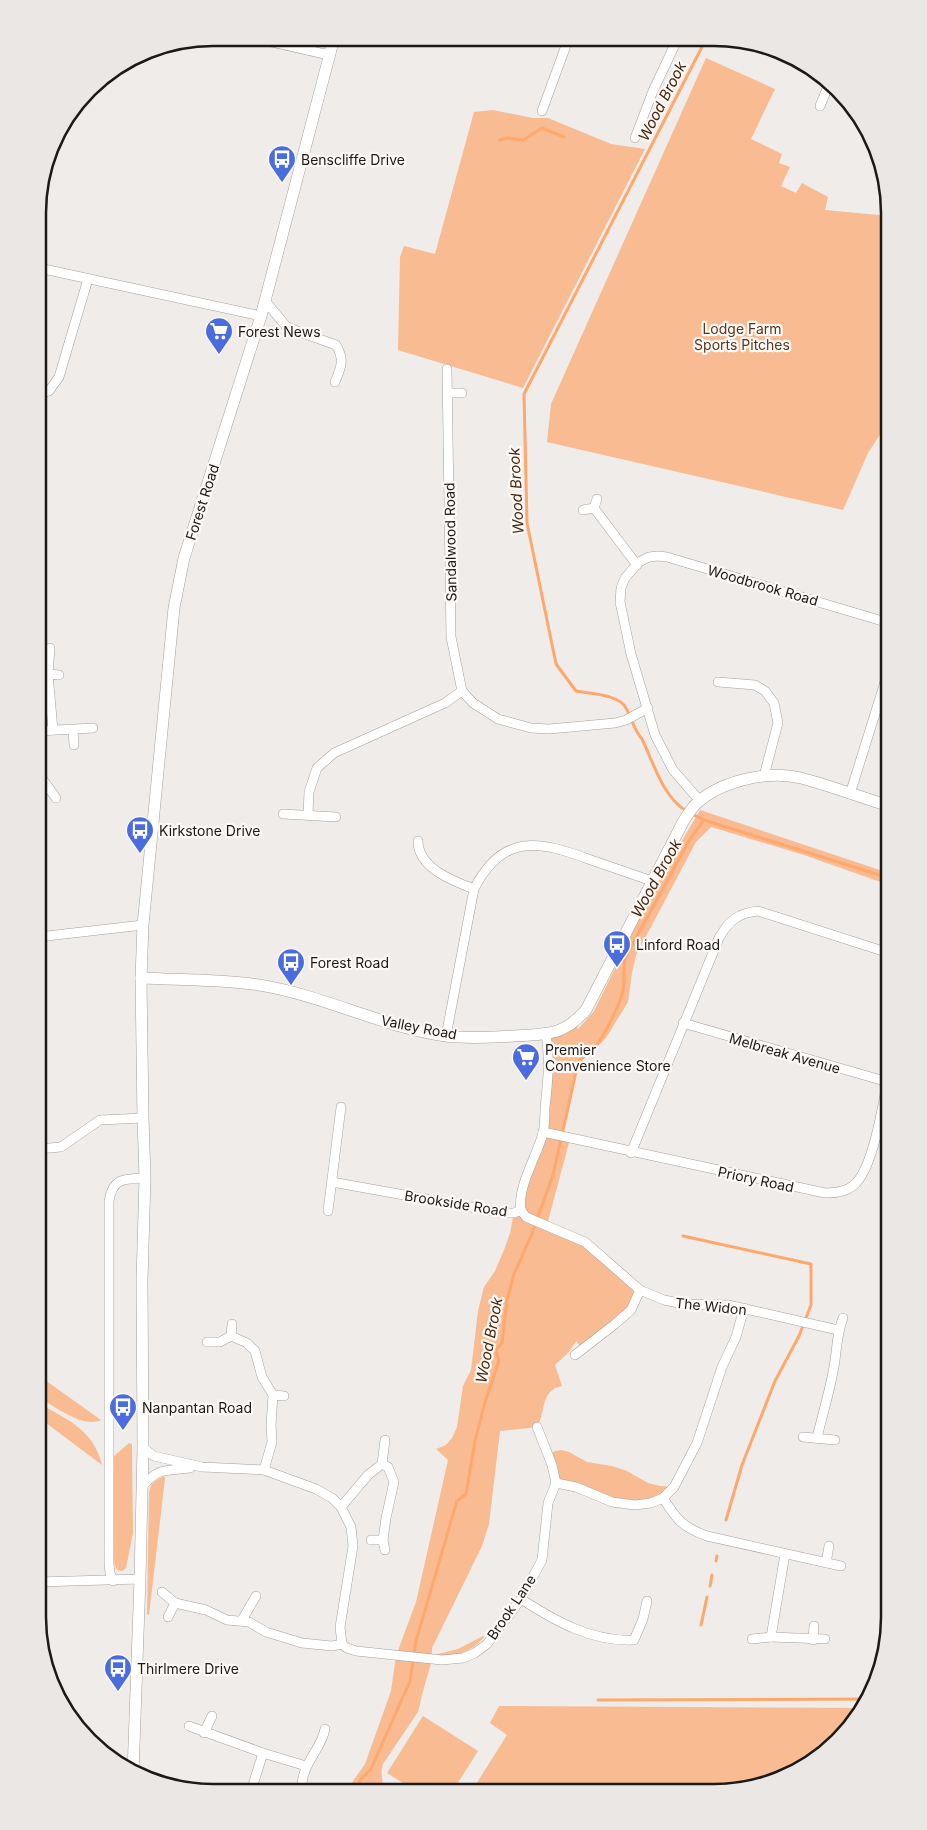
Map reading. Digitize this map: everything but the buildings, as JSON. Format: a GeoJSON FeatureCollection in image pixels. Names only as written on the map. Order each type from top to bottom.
{"type":"FeatureCollection","features":[{"type":"Feature","properties":{"kind":"street"},"geometry":{"type":"LineString","coordinates":[[542,111],[566,46]]}},
{"type":"Feature","properties":{"kind":"street"},"geometry":{"type":"LineString","coordinates":[[635,138],[634,124],[653,91],[674,46]]}},
{"type":"Feature","properties":{"kind":"street"},"geometry":{"type":"LineString","coordinates":[[293,47],[329,55]]}},
{"type":"Feature","properties":{"kind":"street","name":"Forest Road"},"geometry":{"type":"LineString","coordinates":[[141,978],[143,925],[174,608],[184,558],[261,316],[331,47]]}},
{"type":"Feature","properties":{"kind":"street"},"geometry":{"type":"LineString","coordinates":[[820,106],[826,90]]}},
{"type":"Feature","properties":{"kind":"street"},"geometry":{"type":"LineString","coordinates":[[536,96],[546,100]]}},
{"type":"Feature","properties":{"kind":"street"},"geometry":{"type":"LineString","coordinates":[[47,270],[261,316]]}},
{"type":"Feature","properties":{"kind":"street"},"geometry":{"type":"LineString","coordinates":[[47,392],[59,377],[88,279]]}},
{"type":"Feature","properties":{"kind":"street"},"geometry":{"type":"LineString","coordinates":[[265,301],[286,326],[336,345],[342,354],[342,361],[335,382]]}},
{"type":"Feature","properties":{"kind":"street","name":"Sandalwood Road"},"geometry":{"type":"LineString","coordinates":[[447,369],[451,637],[462,691]]}},
{"type":"Feature","properties":{"kind":"street"},"geometry":{"type":"LineString","coordinates":[[448,392],[462,392]]}},
{"type":"Feature","properties":{"kind":"street"},"geometry":{"type":"LineString","coordinates":[[583,510],[595,504],[637,564],[625,578],[621,588],[620,602],[631,654],[655,735],[673,770],[697,804]]}},
{"type":"Feature","properties":{"kind":"street","name":"Woodbrook Road"},"geometry":{"type":"LineString","coordinates":[[637,564],[649,557],[667,557],[881,620]]}},
{"type":"Feature","properties":{"kind":"street"},"geometry":{"type":"LineString","coordinates":[[50,648],[48,674],[53,730]]}},
{"type":"Feature","properties":{"kind":"street"},"geometry":{"type":"LineString","coordinates":[[48,674],[60,675]]}},
{"type":"Feature","properties":{"kind":"street"},"geometry":{"type":"LineString","coordinates":[[718,682],[755,686],[765,691],[774,703],[778,723],[764,776]]}},
{"type":"Feature","properties":{"kind":"street"},"geometry":{"type":"LineString","coordinates":[[308,814],[309,792],[317,768],[334,753],[445,703],[462,691],[473,703],[492,716],[514,725],[531,728],[549,729],[599,725],[626,720],[648,708]]}},
{"type":"Feature","properties":{"kind":"street"},"geometry":{"type":"LineString","coordinates":[[850,794],[881,696]]}},
{"type":"Feature","properties":{"kind":"street"},"geometry":{"type":"LineString","coordinates":[[47,730],[93,728]]}},
{"type":"Feature","properties":{"kind":"street"},"geometry":{"type":"LineString","coordinates":[[73,730],[74,744]]}},
{"type":"Feature","properties":{"kind":"street","name":"Valley Road"},"geometry":{"type":"LineString","coordinates":[[141,978],[259,985],[446,1036],[484,1038],[546,1034],[564,1029],[576,1022],[586,1010],[682,822],[697,804],[722,787],[764,776],[800,778],[881,803]]}},
{"type":"Feature","properties":{"kind":"street"},"geometry":{"type":"LineString","coordinates":[[47,785],[56,798]]}},
{"type":"Feature","properties":{"kind":"street"},"geometry":{"type":"LineString","coordinates":[[283,814],[336,817]]}},
{"type":"Feature","properties":{"kind":"street"},"geometry":{"type":"LineString","coordinates":[[446,1036],[474,888],[493,860],[506,851],[519,846],[536,845],[558,848],[652,882]]}},
{"type":"Feature","properties":{"kind":"street"},"geometry":{"type":"LineString","coordinates":[[415,847],[440,873],[452,881],[474,888]]}},
{"type":"Feature","properties":{"kind":"street"},"geometry":{"type":"LineString","coordinates":[[631,1153],[683,1023],[725,927],[745,912],[758,911],[880,950]]}},
{"type":"Feature","properties":{"kind":"street"},"geometry":{"type":"LineString","coordinates":[[46,936],[143,925]]}},
{"type":"Feature","properties":{"kind":"street"},"geometry":{"type":"LineString","coordinates":[[134,1763],[143,1448],[142,1290],[146,1178],[141,978]]}},
{"type":"Feature","properties":{"kind":"street","name":"Melbreak Avenue"},"geometry":{"type":"LineString","coordinates":[[683,1023],[880,1076]]}},
{"type":"Feature","properties":{"kind":"street","name":"Brookside Road"},"geometry":{"type":"LineString","coordinates":[[332,1182],[504,1213],[514,1213],[521,1210],[520,1204],[523,1188],[543,1132],[549,1055],[546,1034]]}},
{"type":"Feature","properties":{"kind":"street"},"geometry":{"type":"LineString","coordinates":[[328,1211],[341,1107]]}},
{"type":"Feature","properties":{"kind":"street","name":"Priory Road"},"geometry":{"type":"LineString","coordinates":[[543,1132],[631,1153],[825,1193],[848,1189],[856,1184],[869,1162],[880,1112]]}},
{"type":"Feature","properties":{"kind":"street"},"geometry":{"type":"LineString","coordinates":[[46,1149],[61,1147],[100,1120],[143,1118]]}},
{"type":"Feature","properties":{"kind":"street"},"geometry":{"type":"LineString","coordinates":[[113,1581],[109,1564],[108,1502],[109,1201],[111,1191],[116,1183],[126,1179],[146,1178]]}},
{"type":"Feature","properties":{"kind":"street","name":"The Widon"},"geometry":{"type":"LineString","coordinates":[[521,1210],[526,1217],[586,1242],[640,1290],[664,1300],[684,1304],[728,1305],[838,1330]]}},
{"type":"Feature","properties":{"kind":"street"},"geometry":{"type":"LineString","coordinates":[[578,1348],[615,1324],[631,1310],[640,1290]]}},
{"type":"Feature","properties":{"kind":"street"},"geometry":{"type":"LineString","coordinates":[[537,1427],[552,1465],[556,1483],[576,1487],[612,1502],[635,1505],[651,1503],[663,1498],[674,1487],[697,1443],[722,1367],[736,1337],[744,1308]]}},
{"type":"Feature","properties":{"kind":"street"},"geometry":{"type":"LineString","coordinates":[[817,1438],[832,1381],[838,1330],[843,1318]]}},
{"type":"Feature","properties":{"kind":"street"},"geometry":{"type":"LineString","coordinates":[[231,1336],[232,1324]]}},
{"type":"Feature","properties":{"kind":"street"},"geometry":{"type":"LineString","coordinates":[[207,1342],[220,1342],[231,1336]]}},
{"type":"Feature","properties":{"kind":"street"},"geometry":{"type":"LineString","coordinates":[[231,1336],[247,1343],[255,1351],[262,1377],[273,1395],[272,1442],[264,1470]]}},
{"type":"Feature","properties":{"kind":"street"},"geometry":{"type":"LineString","coordinates":[[273,1395],[284,1396]]}},
{"type":"Feature","properties":{"kind":"street"},"geometry":{"type":"LineString","coordinates":[[803,1437],[835,1440]]}},
{"type":"Feature","properties":{"kind":"street"},"geometry":{"type":"LineString","coordinates":[[341,1507],[368,1475],[382,1464],[385,1440]]}},
{"type":"Feature","properties":{"kind":"street"},"geometry":{"type":"LineString","coordinates":[[143,1448],[154,1456],[202,1467]]}},
{"type":"Feature","properties":{"kind":"street"},"geometry":{"type":"LineString","coordinates":[[382,1464],[388,1467],[394,1482],[383,1540],[385,1550]]}},
{"type":"Feature","properties":{"kind":"street"},"geometry":{"type":"LineString","coordinates":[[142,1487],[150,1476],[158,1472],[202,1467],[264,1470],[316,1489],[332,1498],[341,1507],[351,1527],[353,1546],[340,1627],[342,1644],[332,1646],[302,1643],[266,1632],[249,1622],[227,1620],[206,1610],[175,1603],[162,1592]]}},
{"type":"Feature","properties":{"kind":"street","name":"Brook Lane"},"geometry":{"type":"LineString","coordinates":[[342,1644],[356,1651],[408,1658],[442,1660],[463,1658],[486,1644],[520,1599],[542,1560],[548,1503],[556,1483]]}},
{"type":"Feature","properties":{"kind":"street"},"geometry":{"type":"LineString","coordinates":[[663,1498],[680,1522],[689,1529],[708,1536],[841,1566]]}},
{"type":"Feature","properties":{"kind":"street"},"geometry":{"type":"LineString","coordinates":[[371,1540],[383,1540]]}},
{"type":"Feature","properties":{"kind":"street"},"geometry":{"type":"LineString","coordinates":[[826,1563],[829,1546]]}},
{"type":"Feature","properties":{"kind":"street"},"geometry":{"type":"LineString","coordinates":[[771,1637],[785,1554]]}},
{"type":"Feature","properties":{"kind":"street"},"geometry":{"type":"LineString","coordinates":[[46,1582],[140,1579]]}},
{"type":"Feature","properties":{"kind":"street"},"geometry":{"type":"LineString","coordinates":[[242,1620],[256,1596]]}},
{"type":"Feature","properties":{"kind":"street"},"geometry":{"type":"LineString","coordinates":[[520,1599],[547,1616],[576,1629],[617,1641],[634,1640]]}},
{"type":"Feature","properties":{"kind":"street"},"geometry":{"type":"LineString","coordinates":[[636,1651],[634,1640],[643,1619],[647,1601]]}},
{"type":"Feature","properties":{"kind":"street"},"geometry":{"type":"LineString","coordinates":[[168,1617],[175,1603]]}},
{"type":"Feature","properties":{"kind":"street"},"geometry":{"type":"LineString","coordinates":[[813,1640],[814,1626]]}},
{"type":"Feature","properties":{"kind":"street"},"geometry":{"type":"LineString","coordinates":[[752,1639],[771,1637],[825,1640]]}},
{"type":"Feature","properties":{"kind":"street"},"geometry":{"type":"LineString","coordinates":[[204,1733],[212,1716]]}},
{"type":"Feature","properties":{"kind":"street"},"geometry":{"type":"LineString","coordinates":[[190,1726],[204,1733],[306,1766]]}},
{"type":"Feature","properties":{"kind":"street"},"geometry":{"type":"LineString","coordinates":[[303,1784],[306,1766],[322,1740],[325,1729]]}},
{"type":"Feature","properties":{"kind":"street"},"geometry":{"type":"LineString","coordinates":[[253,1784],[264,1753]]}},
{"type":"Feature","properties":{"kind":"green space","name":"Lodge Farm Sports Pitches"},"geometry":{"type":"Polygon","coordinates":[[[706,58],[775,89],[751,139],[782,154],[779,163],[790,167],[781,186],[796,193],[802,183],[828,197],[825,210],[881,215],[881,433],[868,453],[843,510],[547,442],[551,404],[706,58]]]}},
{"type":"Feature","properties":{"kind":"green space"},"geometry":{"type":"Polygon","coordinates":[[[493,110],[533,118],[548,118],[611,144],[645,149],[523,388],[398,350],[400,257],[404,246],[435,254],[474,112],[493,110]]]}},
{"type":"Feature","properties":{"kind":"green space"},"geometry":{"type":"Polygon","coordinates":[[[700,810],[881,870],[881,882],[804,855],[711,827],[696,842],[636,955],[628,1002],[606,1038],[589,1055],[584,1055],[578,1063],[561,1137],[570,1139],[547,1225],[570,1235],[640,1290],[631,1310],[582,1348],[576,1341],[569,1352],[555,1365],[562,1386],[550,1392],[537,1427],[500,1431],[489,1524],[482,1546],[432,1648],[432,1660],[418,1712],[383,1764],[383,1784],[351,1784],[365,1764],[391,1691],[396,1656],[416,1602],[448,1460],[436,1449],[446,1445],[457,1427],[463,1386],[471,1370],[478,1311],[484,1287],[495,1271],[504,1250],[514,1213],[521,1210],[543,1132],[546,1034],[576,1022],[578,1029],[594,1011],[657,883],[700,810]]]}},
{"type":"Feature","properties":{"kind":"green space"},"geometry":{"type":"Polygon","coordinates":[[[46,1381],[101,1420],[94,1422],[77,1419],[46,1402],[46,1381]]]}},
{"type":"Feature","properties":{"kind":"green space"},"geometry":{"type":"Polygon","coordinates":[[[46,1407],[69,1420],[86,1434],[93,1443],[102,1465],[46,1423],[46,1407]]]}},
{"type":"Feature","properties":{"kind":"green space"},"geometry":{"type":"Polygon","coordinates":[[[129,1443],[132,1444],[133,1533],[126,1568],[122,1571],[117,1570],[113,1561],[113,1457],[129,1443]]]}},
{"type":"Feature","properties":{"kind":"green space"},"geometry":{"type":"Polygon","coordinates":[[[555,1451],[569,1452],[587,1462],[612,1466],[627,1471],[648,1483],[674,1487],[663,1498],[635,1505],[556,1483],[548,1456],[555,1451]]]}},
{"type":"Feature","properties":{"kind":"green space"},"geometry":{"type":"Polygon","coordinates":[[[165,1477],[165,1479],[149,1615],[147,1614],[149,1493],[153,1483],[165,1477]]]}},
{"type":"Feature","properties":{"kind":"green space"},"geometry":{"type":"Polygon","coordinates":[[[483,1636],[479,1642],[467,1651],[448,1656],[434,1655],[458,1649],[483,1636]]]}},
{"type":"Feature","properties":{"kind":"green space"},"geometry":{"type":"Polygon","coordinates":[[[499,1706],[853,1708],[832,1735],[807,1756],[788,1767],[757,1778],[714,1784],[476,1784],[507,1735],[490,1723],[499,1706]]]}},
{"type":"Feature","properties":{"kind":"green space"},"geometry":{"type":"Polygon","coordinates":[[[423,1716],[478,1751],[457,1784],[404,1784],[387,1773],[423,1716]]]}},
{"type":"Feature","properties":{"kind":"waterway","name":"Wood Brook"},"geometry":{"type":"LineString","coordinates":[[686,811],[671,797],[665,788],[642,739],[622,703],[611,697],[576,691],[556,664],[527,523],[524,394],[702,46]]}},
{"type":"Feature","properties":{"kind":"waterway"},"geometry":{"type":"LineString","coordinates":[[500,140],[507,138],[523,140],[542,128],[564,137]]}},
{"type":"Feature","properties":{"kind":"waterway","name":"Wood Brook"},"geometry":{"type":"LineString","coordinates":[[358,1784],[371,1769],[410,1681],[416,1641],[457,1501],[466,1494],[475,1441],[485,1402],[499,1361],[496,1350],[502,1343],[507,1300],[514,1274],[531,1236],[553,1175],[578,1063],[595,1047],[607,1028],[623,990],[625,958],[690,839],[704,820],[692,814]]}},
{"type":"Feature","properties":{"kind":"waterway"},"geometry":{"type":"LineString","coordinates":[[704,820],[881,875]]}},
{"type":"Feature","properties":{"kind":"waterway"},"geometry":{"type":"LineString","coordinates":[[683,1236],[811,1264],[811,1305],[799,1336],[775,1381],[742,1465],[726,1520]]}},
{"type":"Feature","properties":{"kind":"waterway"},"geometry":{"type":"LineString","coordinates":[[716,1561],[717,1556]]}},
{"type":"Feature","properties":{"kind":"waterway"},"geometry":{"type":"LineString","coordinates":[[710,1586],[712,1575]]}},
{"type":"Feature","properties":{"kind":"waterway"},"geometry":{"type":"LineString","coordinates":[[701,1625],[707,1597]]}},
{"type":"Feature","properties":{"kind":"waterway"},"geometry":{"type":"LineString","coordinates":[[598,1700],[859,1699]]}},
{"type":"Feature","properties":{"kind":"place","name":"Benscliffe Drive"},"geometry":{"type":"Point","coordinates":[282,183]}},
{"type":"Feature","properties":{"kind":"place","name":"Forest News"},"geometry":{"type":"Point","coordinates":[219,355]}},
{"type":"Feature","properties":{"kind":"place","name":"Kirkstone Drive"},"geometry":{"type":"Point","coordinates":[140,854]}},
{"type":"Feature","properties":{"kind":"place","name":"Linford Road"},"geometry":{"type":"Point","coordinates":[617,968]}},
{"type":"Feature","properties":{"kind":"place","name":"Forest Road"},"geometry":{"type":"Point","coordinates":[291,986]}},
{"type":"Feature","properties":{"kind":"place","name":"Premier Convenience Store"},"geometry":{"type":"Point","coordinates":[526,1081]}},
{"type":"Feature","properties":{"kind":"place","name":"Nanpantan Road"},"geometry":{"type":"Point","coordinates":[123,1431]}},
{"type":"Feature","properties":{"kind":"place","name":"Thirlmere Drive"},"geometry":{"type":"Point","coordinates":[118,1692]}}]}
